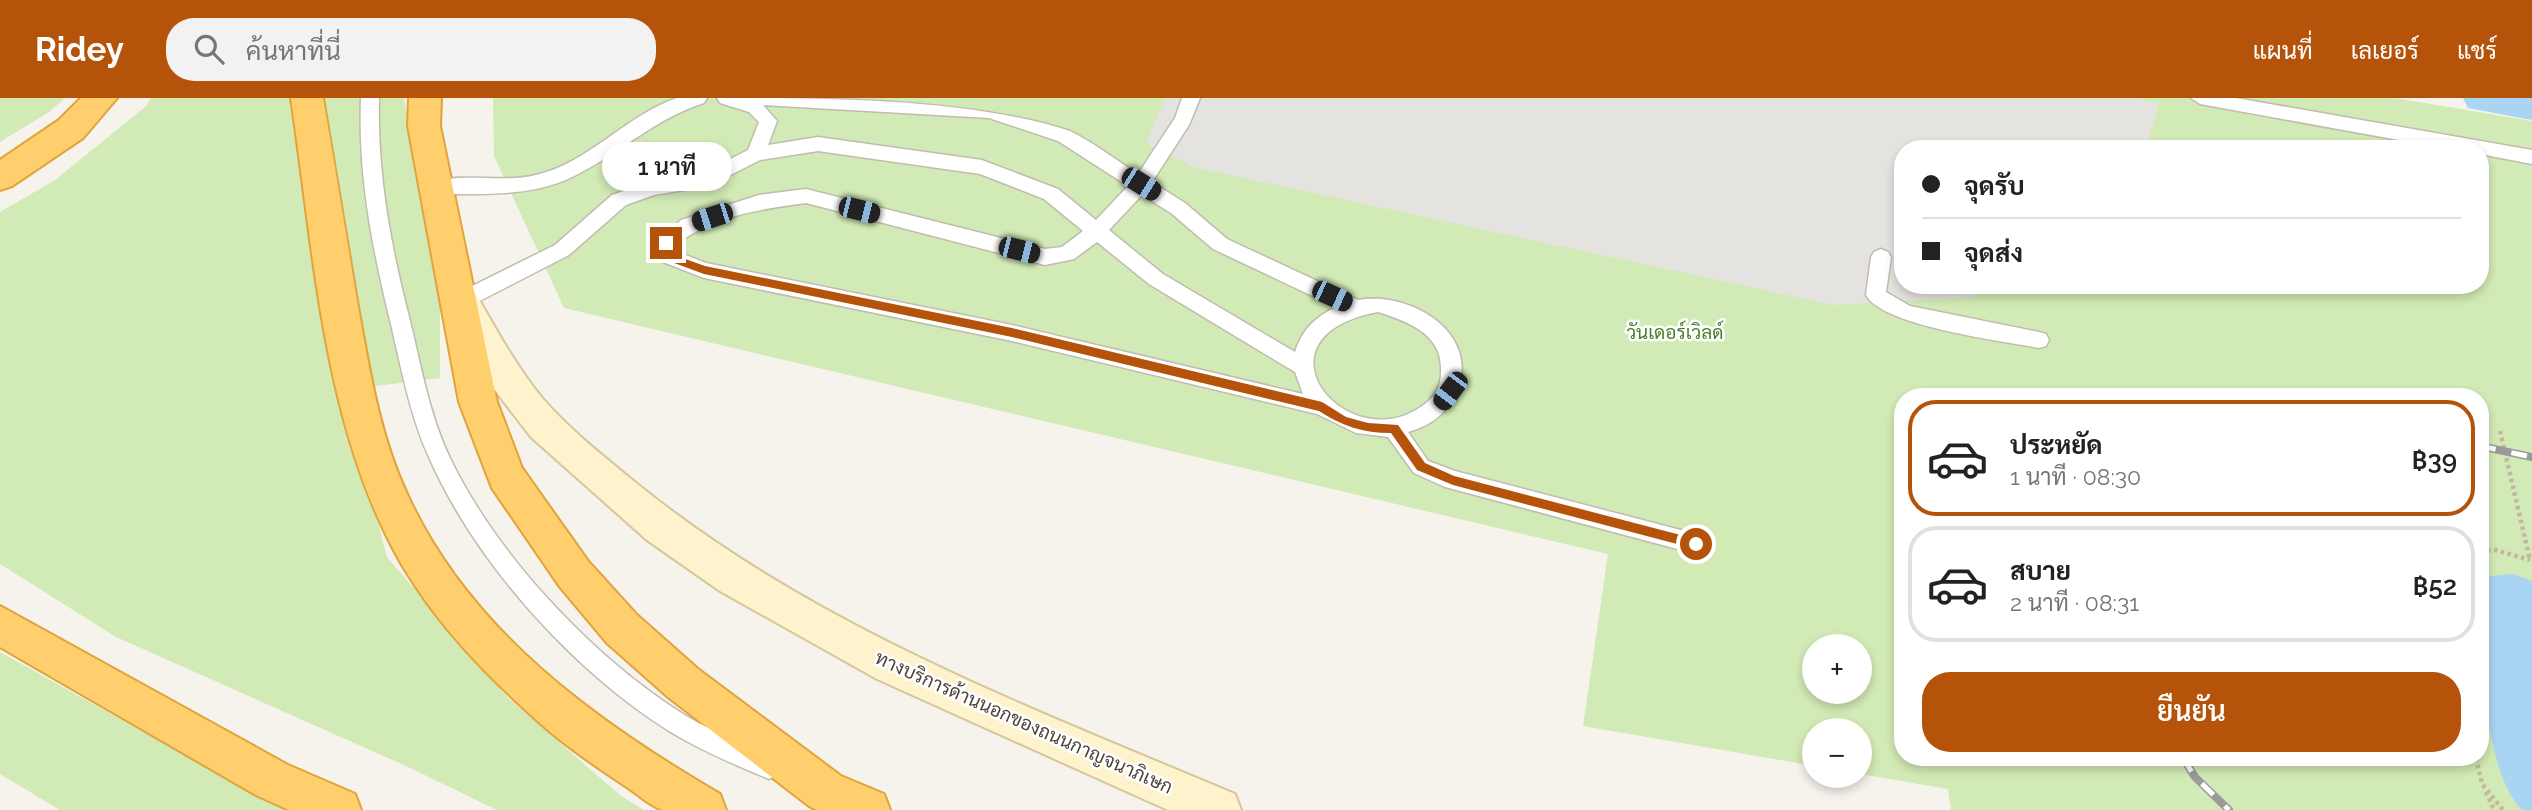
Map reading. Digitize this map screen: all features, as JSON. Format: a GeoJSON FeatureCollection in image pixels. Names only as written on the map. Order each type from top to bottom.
{"type":"FeatureCollection","features":[{"type":"Feature","properties":{"kind":"highway"},"geometry":{"type":"LineString","coordinates":[[0,177],[71,129],[101,98]]}},
{"type":"Feature","properties":{"kind":"highway"},"geometry":{"type":"LineString","coordinates":[[307,98],[352,385],[390,502],[415,552],[485,646],[554,709],[653,782],[704,810]]}},
{"type":"Feature","properties":{"kind":"highway"},"geometry":{"type":"LineString","coordinates":[[425,98],[424,126],[461,301],[478,402],[506,476],[574,574],[622,629],[683,683],[825,791],[868,810]]}},
{"type":"Feature","properties":{"kind":"highway"},"geometry":{"type":"LineString","coordinates":[[0,625],[272,780],[339,810]]}},
{"type":"Feature","properties":{"kind":"main road","name":"ทางบริการด้านนอกของถนนกาญจนาภิเษก"},"geometry":{"type":"LineString","coordinates":[[461,301],[519,397],[567,447],[632,506],[749,587],[919,679],[1219,810]]}},
{"type":"Feature","properties":{"kind":"lane"},"geometry":{"type":"LineString","coordinates":[[370,98],[376,214],[418,392],[437,453],[457,494],[524,589],[606,668],[667,716],[724,747],[825,791]]}},
{"type":"Feature","properties":{"kind":"lane"},"geometry":{"type":"LineString","coordinates":[[436,187],[532,184],[564,173],[632,127],[678,103],[698,98]]}},
{"type":"Feature","properties":{"kind":"lane"},"geometry":{"type":"LineString","coordinates":[[726,98],[755,107],[768,121],[756,154]]}},
{"type":"Feature","properties":{"kind":"lane"},"geometry":{"type":"LineString","coordinates":[[760,98],[990,112],[1064,136],[1178,208],[1220,244],[1354,307]]}},
{"type":"Feature","properties":{"kind":"lane"},"geometry":{"type":"LineString","coordinates":[[1191,98],[1183,120],[1141,184],[1098,230],[1067,254],[1045,257],[806,196],[759,202],[688,225],[666,243],[670,257],[704,270],[1012,332],[1322,407],[1343,421],[1368,428],[1394,428],[1418,421],[1437,408],[1450,391],[1454,371],[1451,350],[1440,332],[1412,313],[1378,304],[1354,307],[1333,315],[1316,329],[1306,347],[1303,367],[1308,387],[1322,407]]}},
{"type":"Feature","properties":{"kind":"lane"},"geometry":{"type":"LineString","coordinates":[[2200,98],[2436,140]]}},
{"type":"Feature","properties":{"kind":"lane"},"geometry":{"type":"LineString","coordinates":[[461,301],[562,250],[585,227],[620,201],[653,188],[702,181],[756,154],[818,144],[982,167],[1051,194],[1156,279],[1303,367]]}},
{"type":"Feature","properties":{"kind":"lane"},"geometry":{"type":"LineString","coordinates":[[2489,149],[2532,157]]}},
{"type":"Feature","properties":{"kind":"lane"},"geometry":{"type":"LineString","coordinates":[[1881,257],[1876,295],[1905,313],[2039,340]]}},
{"type":"Feature","properties":{"kind":"lane"},"geometry":{"type":"LineString","coordinates":[[1394,428],[1421,467],[1453,480],[1696,544]]}},
{"type":"Feature","properties":{"kind":"path"},"geometry":{"type":"LineString","coordinates":[[2489,550],[2531,560],[2500,431]]}},
{"type":"Feature","properties":{"kind":"path"},"geometry":{"type":"LineString","coordinates":[[2478,766],[2482,784],[2494,810]]}},
{"type":"Feature","properties":{"kind":"path"},"geometry":{"type":"LineString","coordinates":[[2482,784],[2503,810]]}},
{"type":"Feature","properties":{"kind":"green space"},"geometry":{"type":"Polygon","coordinates":[[[0,98],[65,98],[49,112],[0,142],[0,98]]]}},
{"type":"Feature","properties":{"kind":"green space"},"geometry":{"type":"Polygon","coordinates":[[[151,98],[404,98],[440,284],[440,378],[343,390],[387,557],[508,698],[621,796],[644,810],[497,810],[406,766],[116,637],[0,564],[0,212],[55,180],[145,107],[151,98]]]}},
{"type":"Feature","properties":{"kind":"green space","name":"วันเดอร์เวิลด์"},"geometry":{"type":"Polygon","coordinates":[[[493,98],[2395,98],[2532,121],[2532,810],[1951,810],[1948,789],[1872,776],[1872,718],[1802,718],[1802,764],[1583,726],[1608,554],[564,308],[494,156],[493,98]]]}},
{"type":"Feature","properties":{"kind":"green space"},"geometry":{"type":"Polygon","coordinates":[[[0,652],[283,810],[60,810],[0,774],[0,652]]]}},
{"type":"Feature","properties":{"kind":"shaded area"},"geometry":{"type":"Polygon","coordinates":[[[1165,98],[2132,98],[2159,103],[2149,140],[1894,140],[1894,294],[1979,294],[1972,297],[1834,305],[1193,167],[1146,143],[1165,98]]]}},
{"type":"Feature","properties":{"kind":"water"},"geometry":{"type":"Polygon","coordinates":[[[2513,574],[2532,581],[2532,810],[2522,810],[2508,791],[2491,735],[2489,576],[2513,574]]]}},
{"type":"Feature","properties":{"kind":"waterway"},"geometry":{"type":"LineString","coordinates":[[2482,98],[2532,106]]}},
{"type":"Feature","properties":{"kind":"railway"},"geometry":{"type":"LineString","coordinates":[[2489,448],[2532,457]]}},
{"type":"Feature","properties":{"kind":"railway"},"geometry":{"type":"LineString","coordinates":[[2188,766],[2195,777],[2229,810]]}},
{"type":"Feature","properties":{"kind":"route"},"geometry":{"type":"LineString","coordinates":[[666,243],[670,257],[704,270],[1012,332],[1322,407],[1343,421],[1368,428],[1394,428],[1421,467],[1453,480],[1696,544]]}}]}
